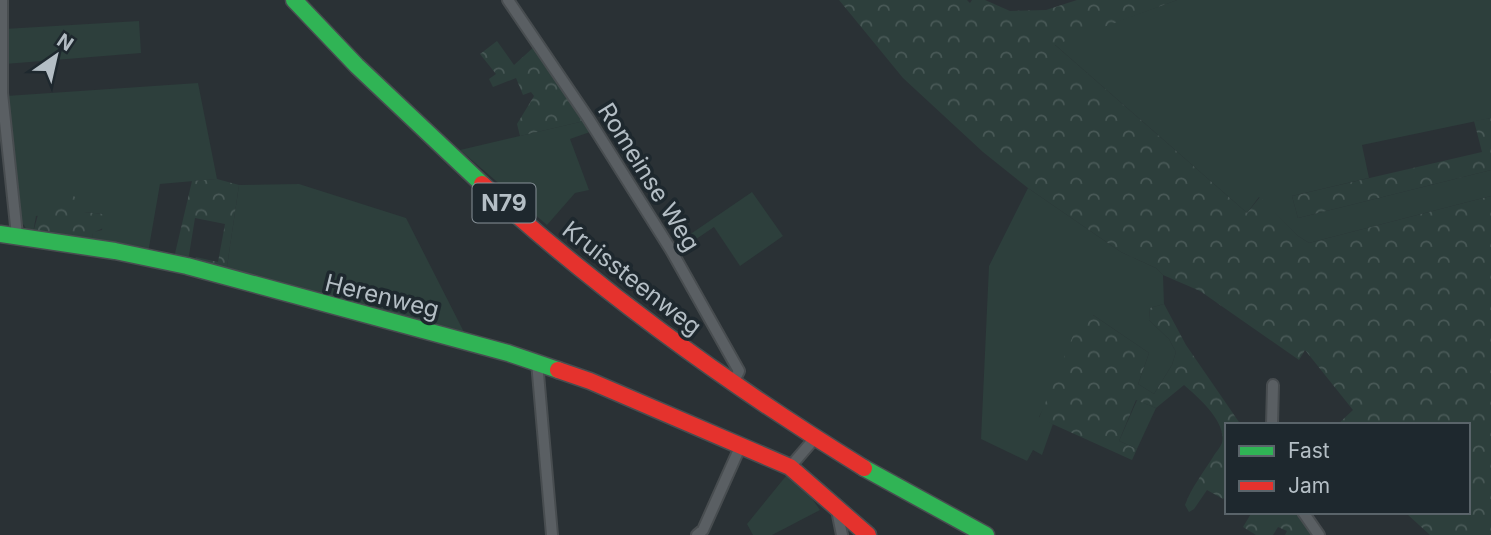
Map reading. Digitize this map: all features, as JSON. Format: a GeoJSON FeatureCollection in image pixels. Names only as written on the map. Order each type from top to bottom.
{"type":"FeatureCollection","features":[{"type":"Feature","properties":{"kind":"street"},"geometry":{"type":"LineString","coordinates":[[2,0],[2,93],[8,234]]}},
{"type":"Feature","properties":{"kind":"street","name":"Kruissteenweg"},"geometry":{"type":"LineString","coordinates":[[294,0],[392,101],[448,154],[572,262],[733,383],[815,438],[916,498],[986,535]]}},
{"type":"Feature","properties":{"kind":"street","name":"Romeinse Weg"},"geometry":{"type":"LineString","coordinates":[[508,0],[588,118],[671,250],[739,370],[733,383]]}},
{"type":"Feature","properties":{"kind":"street","name":"Herenweg"},"geometry":{"type":"LineString","coordinates":[[8,234],[187,266],[537,362],[626,395],[790,467],[868,535]]}},
{"type":"Feature","properties":{"kind":"street"},"geometry":{"type":"LineString","coordinates":[[537,362],[552,535]]}},
{"type":"Feature","properties":{"kind":"street"},"geometry":{"type":"LineString","coordinates":[[1272,423],[1273,385]]}},
{"type":"Feature","properties":{"kind":"street"},"geometry":{"type":"LineString","coordinates":[[790,467],[815,438]]}},
{"type":"Feature","properties":{"kind":"street"},"geometry":{"type":"LineString","coordinates":[[697,535],[703,530],[741,445]]}},
{"type":"Feature","properties":{"kind":"street"},"geometry":{"type":"LineString","coordinates":[[836,505],[842,535]]}},
{"type":"Feature","properties":{"kind":"street"},"geometry":{"type":"LineString","coordinates":[[1304,514],[1318,535]]}},
{"type":"Feature","properties":{"kind":"green space"},"geometry":{"type":"Polygon","coordinates":[[[839,0],[967,0],[970,3],[972,0],[985,0],[1010,11],[1046,10],[1077,0],[1177,0],[1055,45],[1247,213],[1260,197],[1298,236],[1309,243],[1491,196],[1491,535],[1430,535],[1407,514],[1470,514],[1470,423],[1339,423],[1353,410],[1305,350],[1299,360],[1200,291],[1121,252],[1028,188],[983,152],[903,78],[839,0]]]}},
{"type":"Feature","properties":{"kind":"green space"},"geometry":{"type":"Polygon","coordinates":[[[1177,0],[1491,0],[1491,118],[1362,145],[1369,178],[1292,196],[1298,218],[1491,170],[1491,196],[1309,243],[1298,236],[1259,197],[1247,213],[1054,44],[1177,0]]]}},
{"type":"Feature","properties":{"kind":"green space"},"geometry":{"type":"Polygon","coordinates":[[[139,21],[141,53],[5,64],[4,29],[139,21]]]}},
{"type":"Feature","properties":{"kind":"green space"},"geometry":{"type":"Polygon","coordinates":[[[497,41],[514,65],[535,46],[584,121],[520,136],[517,124],[534,96],[531,92],[523,95],[516,78],[493,87],[489,79],[496,74],[480,54],[497,41]]]}},
{"type":"Feature","properties":{"kind":"green space"},"geometry":{"type":"Polygon","coordinates":[[[198,83],[217,179],[160,184],[148,253],[91,242],[93,232],[102,230],[103,214],[84,212],[36,216],[33,233],[27,230],[21,221],[6,96],[198,83]]]}},
{"type":"Feature","properties":{"kind":"green space"},"geometry":{"type":"Polygon","coordinates":[[[1491,118],[1491,170],[1298,218],[1292,196],[1482,152],[1474,121],[1491,118]]]}},
{"type":"Feature","properties":{"kind":"green space"},"geometry":{"type":"Polygon","coordinates":[[[584,121],[590,132],[570,139],[589,190],[575,193],[547,225],[460,150],[584,121]]]}},
{"type":"Feature","properties":{"kind":"green space"},"geometry":{"type":"Polygon","coordinates":[[[217,179],[239,185],[226,273],[193,264],[196,257],[218,262],[225,224],[195,218],[188,261],[174,258],[192,181],[217,179]]]}},
{"type":"Feature","properties":{"kind":"green space"},"geometry":{"type":"Polygon","coordinates":[[[299,184],[406,218],[467,338],[226,273],[239,185],[299,184]]]}},
{"type":"Feature","properties":{"kind":"green space"},"geometry":{"type":"Polygon","coordinates":[[[1028,188],[1121,252],[1156,268],[1163,275],[1164,304],[1150,308],[1149,320],[1169,339],[1176,352],[1172,365],[1154,394],[1138,384],[1149,353],[1093,315],[1039,417],[1053,424],[1042,455],[1033,450],[1027,461],[981,439],[989,266],[1028,188]]]}},
{"type":"Feature","properties":{"kind":"green space"},"geometry":{"type":"Polygon","coordinates":[[[61,192],[73,195],[84,212],[103,214],[108,220],[107,226],[93,233],[91,242],[33,233],[39,211],[61,192]]]}},
{"type":"Feature","properties":{"kind":"green space"},"geometry":{"type":"Polygon","coordinates":[[[752,192],[783,236],[740,266],[714,227],[677,252],[673,246],[752,192]]]}},
{"type":"Feature","properties":{"kind":"green space"},"geometry":{"type":"Polygon","coordinates":[[[1164,304],[1186,345],[1240,423],[1225,423],[1225,496],[1223,499],[1207,490],[1189,512],[1185,505],[1221,445],[1222,435],[1210,411],[1184,385],[1156,408],[1136,400],[1119,441],[1137,449],[1132,460],[1039,418],[1084,309],[1149,353],[1138,384],[1154,394],[1172,365],[1176,352],[1169,339],[1149,320],[1150,308],[1164,304]]]}},
{"type":"Feature","properties":{"kind":"green space"},"geometry":{"type":"Polygon","coordinates":[[[1137,400],[1156,408],[1137,449],[1119,441],[1137,400]]]}},
{"type":"Feature","properties":{"kind":"green space"},"geometry":{"type":"Polygon","coordinates":[[[786,476],[811,497],[820,510],[772,535],[753,535],[747,524],[786,476]]]}},
{"type":"Feature","properties":{"kind":"green space"},"geometry":{"type":"Polygon","coordinates":[[[1251,514],[1299,514],[1314,535],[1285,535],[1287,531],[1278,527],[1273,535],[1256,535],[1243,527],[1251,514]]]}},
{"type":"Feature","properties":{"kind":"traffic: fast"},"geometry":{"type":"LineString","coordinates":[[294,0],[357,66],[482,184]]}},
{"type":"Feature","properties":{"kind":"traffic: fast"},"geometry":{"type":"LineString","coordinates":[[0,234],[115,251],[187,266],[508,353],[558,370]]}},
{"type":"Feature","properties":{"kind":"traffic: fast"},"geometry":{"type":"LineString","coordinates":[[864,468],[986,535]]}},
{"type":"Feature","properties":{"kind":"traffic: jam"},"geometry":{"type":"LineString","coordinates":[[482,184],[572,262],[666,335],[764,404],[864,468]]}},
{"type":"Feature","properties":{"kind":"traffic: jam"},"geometry":{"type":"LineString","coordinates":[[558,370],[590,381],[790,467],[868,535]]}}]}
